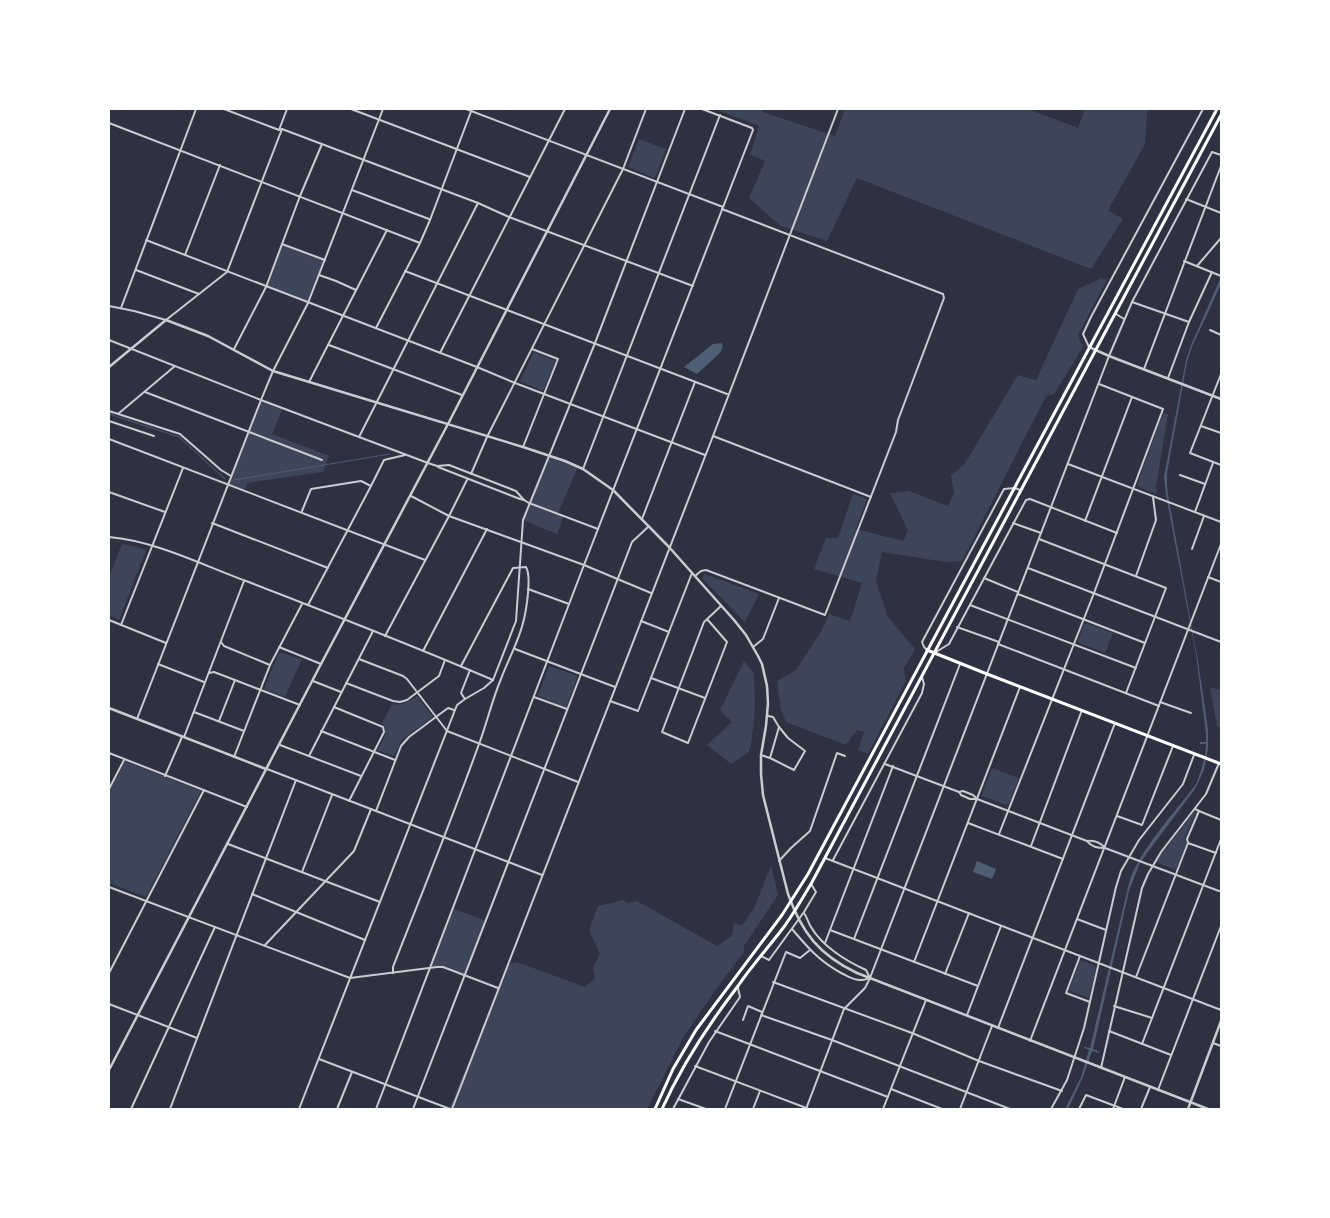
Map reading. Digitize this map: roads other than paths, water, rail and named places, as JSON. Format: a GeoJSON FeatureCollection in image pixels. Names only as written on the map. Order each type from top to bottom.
{"type":"FeatureCollection","features":[{"type":"Feature","properties":{"kind":"main road"},"geometry":{"type":"LineString","coordinates":[[655,1109],[673,1070],[696,1030],[782,915],[808,874],[1216,109]]}},
{"type":"Feature","properties":{"kind":"main road"},"geometry":{"type":"LineString","coordinates":[[662,1109],[690,1055],[707,1029],[798,906],[811,884],[1221,115]]}},
{"type":"Feature","properties":{"kind":"main road"},"geometry":{"type":"LineString","coordinates":[[927,650],[1220,764]]}},
{"type":"Feature","properties":{"kind":"street"},"geometry":{"type":"LineString","coordinates":[[121,308],[196,109]]}},
{"type":"Feature","properties":{"kind":"street"},"geometry":{"type":"LineString","coordinates":[[224,109],[322,144],[693,286]]}},
{"type":"Feature","properties":{"kind":"street"},"geometry":{"type":"LineString","coordinates":[[279,130],[287,109]]}},
{"type":"Feature","properties":{"kind":"street"},"geometry":{"type":"LineString","coordinates":[[351,109],[530,177]]}},
{"type":"Feature","properties":{"kind":"street"},"geometry":{"type":"LineString","coordinates":[[136,719],[261,400],[273,371],[308,303],[383,109]]}},
{"type":"Feature","properties":{"kind":"street"},"geometry":{"type":"LineString","coordinates":[[466,109],[689,194],[942,294],[944,298],[898,420],[896,432],[825,615],[706,570],[701,571],[695,576]]}},
{"type":"Feature","properties":{"kind":"street"},"geometry":{"type":"LineString","coordinates":[[440,353],[564,109]]}},
{"type":"Feature","properties":{"kind":"street"},"geometry":{"type":"LineString","coordinates":[[109,1070],[411,496],[610,109]]}},
{"type":"Feature","properties":{"kind":"street"},"geometry":{"type":"LineString","coordinates":[[471,474],[487,437],[623,169],[646,109]]}},
{"type":"Feature","properties":{"kind":"street"},"geometry":{"type":"LineString","coordinates":[[299,1109],[411,825],[454,710],[457,705],[493,680],[516,621],[523,520],[595,343],[685,109]]}},
{"type":"Feature","properties":{"kind":"street"},"geometry":{"type":"LineString","coordinates":[[376,1109],[753,130],[702,109]]}},
{"type":"Feature","properties":{"kind":"street"},"geometry":{"type":"LineString","coordinates":[[319,1059],[451,1109],[838,109]]}},
{"type":"Feature","properties":{"kind":"street"},"geometry":{"type":"LineString","coordinates":[[1203,109],[1083,334],[1089,347],[1096,351],[1221,399]]}},
{"type":"Feature","properties":{"kind":"street"},"geometry":{"type":"LineString","coordinates":[[376,328],[420,243],[472,110]]}},
{"type":"Feature","properties":{"kind":"street"},"geometry":{"type":"LineString","coordinates":[[583,469],[720,115]]}},
{"type":"Feature","properties":{"kind":"street"},"geometry":{"type":"LineString","coordinates":[[109,123],[420,243]]}},
{"type":"Feature","properties":{"kind":"street"},"geometry":{"type":"LineString","coordinates":[[110,366],[227,272],[282,129]]}},
{"type":"Feature","properties":{"kind":"street"},"geometry":{"type":"LineString","coordinates":[[234,350],[266,287],[300,196],[322,144]]}},
{"type":"Feature","properties":{"kind":"street"},"geometry":{"type":"LineString","coordinates":[[695,1066],[807,1109],[844,1009],[864,988],[870,978],[1124,319],[1212,152],[1221,155]]}},
{"type":"Feature","properties":{"kind":"street"},"geometry":{"type":"LineString","coordinates":[[185,255],[220,165]]}},
{"type":"Feature","properties":{"kind":"street"},"geometry":{"type":"LineString","coordinates":[[1144,369],[1164,312],[1221,166]]}},
{"type":"Feature","properties":{"kind":"street"},"geometry":{"type":"LineString","coordinates":[[352,190],[430,220]]}},
{"type":"Feature","properties":{"kind":"street"},"geometry":{"type":"LineString","coordinates":[[1186,199],[1221,213]]}},
{"type":"Feature","properties":{"kind":"street"},"geometry":{"type":"LineString","coordinates":[[359,437],[478,203]]}},
{"type":"Feature","properties":{"kind":"street"},"geometry":{"type":"LineString","coordinates":[[309,382],[387,230]]}},
{"type":"Feature","properties":{"kind":"street"},"geometry":{"type":"LineString","coordinates":[[1197,266],[1221,238]]}},
{"type":"Feature","properties":{"kind":"street"},"geometry":{"type":"LineString","coordinates":[[146,240],[705,456]]}},
{"type":"Feature","properties":{"kind":"street"},"geometry":{"type":"LineString","coordinates":[[282,244],[325,260]]}},
{"type":"Feature","properties":{"kind":"street"},"geometry":{"type":"LineString","coordinates":[[1184,261],[1221,276]]}},
{"type":"Feature","properties":{"kind":"street"},"geometry":{"type":"LineString","coordinates":[[135,270],[199,294]]}},
{"type":"Feature","properties":{"kind":"street"},"geometry":{"type":"LineString","coordinates":[[405,270],[728,395]]}},
{"type":"Feature","properties":{"kind":"street"},"geometry":{"type":"LineString","coordinates":[[1168,378],[1189,322],[1212,272]]}},
{"type":"Feature","properties":{"kind":"street"},"geometry":{"type":"LineString","coordinates":[[319,275],[356,291]]}},
{"type":"Feature","properties":{"kind":"street"},"geometry":{"type":"LineString","coordinates":[[1132,302],[1189,322]]}},
{"type":"Feature","properties":{"kind":"street"},"geometry":{"type":"LineString","coordinates":[[109,306],[154,316],[208,336],[273,371],[549,456],[583,469],[613,490],[669,547],[746,635],[762,664],[767,686],[768,716],[761,755],[763,795],[788,894],[800,925],[810,938],[841,966],[857,973],[1208,1109]]}},
{"type":"Feature","properties":{"kind":"street"},"geometry":{"type":"LineString","coordinates":[[1116,314],[1124,319]]}},
{"type":"Feature","properties":{"kind":"street"},"geometry":{"type":"LineString","coordinates":[[1210,330],[1221,335]]}},
{"type":"Feature","properties":{"kind":"street"},"geometry":{"type":"LineString","coordinates":[[109,340],[261,400],[437,466],[467,480],[524,500]]}},
{"type":"Feature","properties":{"kind":"street"},"geometry":{"type":"LineString","coordinates":[[328,345],[463,396]]}},
{"type":"Feature","properties":{"kind":"street"},"geometry":{"type":"LineString","coordinates":[[523,447],[558,359],[532,349]]}},
{"type":"Feature","properties":{"kind":"street"},"geometry":{"type":"LineString","coordinates":[[118,414],[176,366]]}},
{"type":"Feature","properties":{"kind":"street"},"geometry":{"type":"LineString","coordinates":[[1221,374],[1190,453],[1221,465]]}},
{"type":"Feature","properties":{"kind":"street"},"geometry":{"type":"LineString","coordinates":[[642,519],[695,382]]}},
{"type":"Feature","properties":{"kind":"street"},"geometry":{"type":"LineString","coordinates":[[999,834],[1084,619],[1163,409],[1099,384]]}},
{"type":"Feature","properties":{"kind":"street"},"geometry":{"type":"LineString","coordinates":[[145,392],[322,460]]}},
{"type":"Feature","properties":{"kind":"street"},"geometry":{"type":"LineString","coordinates":[[1086,520],[1132,397]]}},
{"type":"Feature","properties":{"kind":"street"},"geometry":{"type":"LineString","coordinates":[[109,411],[180,434],[221,470],[231,476]]}},
{"type":"Feature","properties":{"kind":"street"},"geometry":{"type":"LineString","coordinates":[[109,421],[154,436]]}},
{"type":"Feature","properties":{"kind":"street"},"geometry":{"type":"LineString","coordinates":[[1201,426],[1221,434]]}},
{"type":"Feature","properties":{"kind":"street"},"geometry":{"type":"LineString","coordinates":[[713,436],[871,497]]}},
{"type":"Feature","properties":{"kind":"street"},"geometry":{"type":"LineString","coordinates":[[109,439],[425,560]]}},
{"type":"Feature","properties":{"kind":"street"},"geometry":{"type":"LineString","coordinates":[[308,605],[384,460],[405,454]]}},
{"type":"Feature","properties":{"kind":"street"},"geometry":{"type":"LineString","coordinates":[[1194,512],[1213,462]]}},
{"type":"Feature","properties":{"kind":"street"},"geometry":{"type":"LineString","coordinates":[[1068,464],[1221,522]]}},
{"type":"Feature","properties":{"kind":"street"},"geometry":{"type":"LineString","coordinates":[[437,466],[449,465],[516,491],[529,503],[598,529]]}},
{"type":"Feature","properties":{"kind":"street"},"geometry":{"type":"LineString","coordinates":[[121,625],[183,468]]}},
{"type":"Feature","properties":{"kind":"street"},"geometry":{"type":"LineString","coordinates":[[1180,475],[1205,484]]}},
{"type":"Feature","properties":{"kind":"street"},"geometry":{"type":"LineString","coordinates":[[384,636],[450,516],[467,480]]}},
{"type":"Feature","properties":{"kind":"street"},"geometry":{"type":"LineString","coordinates":[[302,512],[310,489],[360,481],[371,486]]}},
{"type":"Feature","properties":{"kind":"street"},"geometry":{"type":"LineString","coordinates":[[927,650],[922,642],[1004,489],[1015,488],[1021,490]]}},
{"type":"Feature","properties":{"kind":"street"},"geometry":{"type":"LineString","coordinates":[[109,492],[165,512]]}},
{"type":"Feature","properties":{"kind":"street"},"geometry":{"type":"LineString","coordinates":[[411,496],[450,516],[584,565],[651,593]]}},
{"type":"Feature","properties":{"kind":"street"},"geometry":{"type":"LineString","coordinates":[[1136,576],[1156,520],[1153,496]]}},
{"type":"Feature","properties":{"kind":"street"},"geometry":{"type":"LineString","coordinates":[[934,654],[949,644],[1026,500],[1030,499],[1116,533]]}},
{"type":"Feature","properties":{"kind":"street"},"geometry":{"type":"LineString","coordinates":[[1192,549],[1204,516]]}},
{"type":"Feature","properties":{"kind":"street"},"geometry":{"type":"LineString","coordinates":[[1013,522],[1041,533]]}},
{"type":"Feature","properties":{"kind":"street"},"geometry":{"type":"LineString","coordinates":[[212,523],[328,568]]}},
{"type":"Feature","properties":{"kind":"street"},"geometry":{"type":"LineString","coordinates":[[414,1109],[632,542],[649,526]]}},
{"type":"Feature","properties":{"kind":"street"},"geometry":{"type":"LineString","coordinates":[[423,651],[487,529]]}},
{"type":"Feature","properties":{"kind":"street"},"geometry":{"type":"LineString","coordinates":[[109,537],[128,539],[197,562],[493,680]]}},
{"type":"Feature","properties":{"kind":"street"},"geometry":{"type":"LineString","coordinates":[[1039,539],[1166,588],[1126,693]]}},
{"type":"Feature","properties":{"kind":"street"},"geometry":{"type":"LineString","coordinates":[[1030,1041],[1221,544]]}},
{"type":"Feature","properties":{"kind":"street"},"geometry":{"type":"LineString","coordinates":[[393,973],[393,967],[480,744],[500,679],[523,625],[527,608],[528,589],[528,570],[526,567],[513,568],[461,666]]}},
{"type":"Feature","properties":{"kind":"street"},"geometry":{"type":"LineString","coordinates":[[1028,568],[1221,642]]}},
{"type":"Feature","properties":{"kind":"street"},"geometry":{"type":"LineString","coordinates":[[610,701],[638,711],[692,573]]}},
{"type":"Feature","properties":{"kind":"street"},"geometry":{"type":"LineString","coordinates":[[1208,577],[1221,582]]}},
{"type":"Feature","properties":{"kind":"street"},"geometry":{"type":"LineString","coordinates":[[984,578],[1146,643]]}},
{"type":"Feature","properties":{"kind":"street"},"geometry":{"type":"LineString","coordinates":[[165,776],[194,712],[244,581]]}},
{"type":"Feature","properties":{"kind":"street"},"geometry":{"type":"LineString","coordinates":[[528,589],[569,604]]}},
{"type":"Feature","properties":{"kind":"street"},"geometry":{"type":"LineString","coordinates":[[753,647],[763,639],[779,598]]}},
{"type":"Feature","properties":{"kind":"street"},"geometry":{"type":"LineString","coordinates":[[234,757],[270,665],[302,603]]}},
{"type":"Feature","properties":{"kind":"street"},"geometry":{"type":"LineString","coordinates":[[970,605],[1136,668]]}},
{"type":"Feature","properties":{"kind":"street"},"geometry":{"type":"LineString","coordinates":[[707,619],[727,642],[688,743],[662,732],[704,622],[707,619],[721,606]]}},
{"type":"Feature","properties":{"kind":"street"},"geometry":{"type":"LineString","coordinates":[[109,620],[166,643]]}},
{"type":"Feature","properties":{"kind":"street"},"geometry":{"type":"LineString","coordinates":[[641,621],[669,632]]}},
{"type":"Feature","properties":{"kind":"street"},"geometry":{"type":"LineString","coordinates":[[958,627],[1159,706]]}},
{"type":"Feature","properties":{"kind":"street"},"geometry":{"type":"LineString","coordinates":[[309,756],[373,631]]}},
{"type":"Feature","properties":{"kind":"street"},"geometry":{"type":"LineString","coordinates":[[221,642],[224,646],[270,665]]}},
{"type":"Feature","properties":{"kind":"street"},"geometry":{"type":"LineString","coordinates":[[279,647],[321,664]]}},
{"type":"Feature","properties":{"kind":"street"},"geometry":{"type":"LineString","coordinates":[[514,649],[615,687]]}},
{"type":"Feature","properties":{"kind":"street"},"geometry":{"type":"LineString","coordinates":[[359,659],[404,676],[447,731],[578,782]]}},
{"type":"Feature","properties":{"kind":"street"},"geometry":{"type":"LineString","coordinates":[[346,683],[400,702],[407,700],[439,676],[445,660]]}},
{"type":"Feature","properties":{"kind":"street"},"geometry":{"type":"LineString","coordinates":[[158,664],[205,682]]}},
{"type":"Feature","properties":{"kind":"street"},"geometry":{"type":"LineString","coordinates":[[854,939],[960,664]]}},
{"type":"Feature","properties":{"kind":"street"},"geometry":{"type":"LineString","coordinates":[[465,699],[460,693],[470,670]]}},
{"type":"Feature","properties":{"kind":"street"},"geometry":{"type":"LineString","coordinates":[[209,673],[214,672],[300,705]]}},
{"type":"Feature","properties":{"kind":"street"},"geometry":{"type":"LineString","coordinates":[[651,678],[706,698]]}},
{"type":"Feature","properties":{"kind":"street"},"geometry":{"type":"LineString","coordinates":[[833,861],[922,693],[924,684],[922,678]]}},
{"type":"Feature","properties":{"kind":"street"},"geometry":{"type":"LineString","coordinates":[[219,722],[235,680]]}},
{"type":"Feature","properties":{"kind":"street"},"geometry":{"type":"LineString","coordinates":[[313,681],[341,692]]}},
{"type":"Feature","properties":{"kind":"street"},"geometry":{"type":"LineString","coordinates":[[914,962],[1020,686]]}},
{"type":"Feature","properties":{"kind":"street"},"geometry":{"type":"LineString","coordinates":[[534,697],[568,710]]}},
{"type":"Feature","properties":{"kind":"street"},"geometry":{"type":"LineString","coordinates":[[1160,702],[1191,713]]}},
{"type":"Feature","properties":{"kind":"street"},"geometry":{"type":"LineString","coordinates":[[334,707],[383,727],[384,732],[349,801]]}},
{"type":"Feature","properties":{"kind":"street"},"geometry":{"type":"LineString","coordinates":[[109,708],[542,875]]}},
{"type":"Feature","properties":{"kind":"street"},"geometry":{"type":"LineString","coordinates":[[376,811],[401,746],[448,708],[454,710]]}},
{"type":"Feature","properties":{"kind":"street"},"geometry":{"type":"LineString","coordinates":[[1031,846],[1082,710]]}},
{"type":"Feature","properties":{"kind":"street"},"geometry":{"type":"LineString","coordinates":[[194,712],[244,731]]}},
{"type":"Feature","properties":{"kind":"street"},"geometry":{"type":"LineString","coordinates":[[761,755],[794,770],[805,751],[788,738],[774,717],[768,716]]}},
{"type":"Feature","properties":{"kind":"street"},"geometry":{"type":"LineString","coordinates":[[998,1028],[1115,723]]}},
{"type":"Feature","properties":{"kind":"street"},"geometry":{"type":"LineString","coordinates":[[770,758],[779,727]]}},
{"type":"Feature","properties":{"kind":"street"},"geometry":{"type":"LineString","coordinates":[[321,731],[395,760]]}},
{"type":"Feature","properties":{"kind":"street"},"geometry":{"type":"LineString","coordinates":[[280,745],[361,776]]}},
{"type":"Feature","properties":{"kind":"street"},"geometry":{"type":"LineString","coordinates":[[1142,825],[1173,746]]}},
{"type":"Feature","properties":{"kind":"street"},"geometry":{"type":"LineString","coordinates":[[109,753],[247,807]]}},
{"type":"Feature","properties":{"kind":"street"},"geometry":{"type":"LineString","coordinates":[[779,861],[810,832],[837,753],[845,756]]}},
{"type":"Feature","properties":{"kind":"street"},"geometry":{"type":"LineString","coordinates":[[1051,1109],[1067,1080],[1084,1028],[1121,871],[1148,827],[1183,784],[1196,755]]}},
{"type":"Feature","properties":{"kind":"street"},"geometry":{"type":"LineString","coordinates":[[109,788],[124,760]]}},
{"type":"Feature","properties":{"kind":"street"},"geometry":{"type":"LineString","coordinates":[[885,764],[959,792],[970,799],[977,799],[1087,841],[1091,845],[1153,865],[1220,892]]}},
{"type":"Feature","properties":{"kind":"street"},"geometry":{"type":"LineString","coordinates":[[1100,1068],[1142,888],[1161,852],[1206,794],[1220,764]]}},
{"type":"Feature","properties":{"kind":"street"},"geometry":{"type":"LineString","coordinates":[[825,943],[893,766]]}},
{"type":"Feature","properties":{"kind":"street"},"geometry":{"type":"LineString","coordinates":[[170,1109],[296,780]]}},
{"type":"Feature","properties":{"kind":"street"},"geometry":{"type":"LineString","coordinates":[[109,972],[204,790]]}},
{"type":"Feature","properties":{"kind":"street"},"geometry":{"type":"LineString","coordinates":[[959,792],[962,791],[973,795],[977,799]]}},
{"type":"Feature","properties":{"kind":"street"},"geometry":{"type":"LineString","coordinates":[[302,872],[332,794]]}},
{"type":"Feature","properties":{"kind":"street"},"geometry":{"type":"LineString","coordinates":[[265,946],[354,852],[371,809]]}},
{"type":"Feature","properties":{"kind":"street"},"geometry":{"type":"LineString","coordinates":[[1195,809],[1221,820]]}},
{"type":"Feature","properties":{"kind":"street"},"geometry":{"type":"LineString","coordinates":[[1136,977],[1188,843],[1187,838],[1198,811]]}},
{"type":"Feature","properties":{"kind":"street"},"geometry":{"type":"LineString","coordinates":[[1117,816],[1148,827]]}},
{"type":"Feature","properties":{"kind":"street"},"geometry":{"type":"LineString","coordinates":[[968,822],[1063,859]]}},
{"type":"Feature","properties":{"kind":"street"},"geometry":{"type":"LineString","coordinates":[[1142,1044],[1221,839]]}},
{"type":"Feature","properties":{"kind":"street"},"geometry":{"type":"LineString","coordinates":[[1087,841],[1092,840],[1101,844],[1104,848]]}},
{"type":"Feature","properties":{"kind":"street"},"geometry":{"type":"LineString","coordinates":[[1188,843],[1216,853]]}},
{"type":"Feature","properties":{"kind":"street"},"geometry":{"type":"LineString","coordinates":[[228,844],[380,902]]}},
{"type":"Feature","properties":{"kind":"street"},"geometry":{"type":"LineString","coordinates":[[825,858],[1221,1010]]}},
{"type":"Feature","properties":{"kind":"street"},"geometry":{"type":"LineString","coordinates":[[761,956],[769,960],[804,912],[816,892],[811,884]]}},
{"type":"Feature","properties":{"kind":"street"},"geometry":{"type":"LineString","coordinates":[[109,887],[350,978],[443,967],[498,988]]}},
{"type":"Feature","properties":{"kind":"street"},"geometry":{"type":"LineString","coordinates":[[252,894],[365,940]]}},
{"type":"Feature","properties":{"kind":"street"},"geometry":{"type":"LineString","coordinates":[[804,912],[812,928],[825,943],[855,965],[866,970],[870,978]]}},
{"type":"Feature","properties":{"kind":"street"},"geometry":{"type":"LineString","coordinates":[[945,974],[969,913]]}},
{"type":"Feature","properties":{"kind":"street"},"geometry":{"type":"LineString","coordinates":[[1077,918],[1106,930]]}},
{"type":"Feature","properties":{"kind":"street"},"geometry":{"type":"LineString","coordinates":[[967,1016],[1001,926]]}},
{"type":"Feature","properties":{"kind":"street"},"geometry":{"type":"LineString","coordinates":[[1158,1090],[1221,926]]}},
{"type":"Feature","properties":{"kind":"street"},"geometry":{"type":"LineString","coordinates":[[131,1109],[215,927]]}},
{"type":"Feature","properties":{"kind":"street"},"geometry":{"type":"LineString","coordinates":[[792,929],[820,960],[850,978],[861,980],[870,978]]}},
{"type":"Feature","properties":{"kind":"street"},"geometry":{"type":"LineString","coordinates":[[830,930],[978,986]]}},
{"type":"Feature","properties":{"kind":"street"},"geometry":{"type":"LineString","coordinates":[[725,1109],[786,952],[800,958],[810,950]]}},
{"type":"Feature","properties":{"kind":"street"},"geometry":{"type":"LineString","coordinates":[[1080,956],[1066,993],[1090,1002]]}},
{"type":"Feature","properties":{"kind":"street"},"geometry":{"type":"LineString","coordinates":[[773,982],[1062,1091]]}},
{"type":"Feature","properties":{"kind":"street"},"geometry":{"type":"LineString","coordinates":[[673,1109],[715,1031],[740,997],[738,986]]}},
{"type":"Feature","properties":{"kind":"street"},"geometry":{"type":"LineString","coordinates":[[883,1109],[926,1000]]}},
{"type":"Feature","properties":{"kind":"street"},"geometry":{"type":"LineString","coordinates":[[109,1004],[197,1038]]}},
{"type":"Feature","properties":{"kind":"street"},"geometry":{"type":"LineString","coordinates":[[743,1020],[748,1006],[1010,1109]]}},
{"type":"Feature","properties":{"kind":"street"},"geometry":{"type":"LineString","coordinates":[[1114,1006],[1152,1018]]}},
{"type":"Feature","properties":{"kind":"street"},"geometry":{"type":"LineString","coordinates":[[1188,1109],[1221,1021]]}},
{"type":"Feature","properties":{"kind":"street"},"geometry":{"type":"LineString","coordinates":[[960,1109],[992,1026]]}},
{"type":"Feature","properties":{"kind":"street"},"geometry":{"type":"LineString","coordinates":[[715,1031],[888,1097]]}},
{"type":"Feature","properties":{"kind":"street"},"geometry":{"type":"LineString","coordinates":[[1109,1032],[1171,1055]]}},
{"type":"Feature","properties":{"kind":"street"},"geometry":{"type":"LineString","coordinates":[[1213,1043],[1221,1046]]}},
{"type":"Feature","properties":{"kind":"street"},"geometry":{"type":"LineString","coordinates":[[337,1109],[352,1072]]}},
{"type":"Feature","properties":{"kind":"street"},"geometry":{"type":"LineString","coordinates":[[1113,1109],[1124,1077]]}},
{"type":"Feature","properties":{"kind":"street"},"geometry":{"type":"LineString","coordinates":[[1141,1109],[1150,1086]]}},
{"type":"Feature","properties":{"kind":"street"},"geometry":{"type":"LineString","coordinates":[[891,1089],[942,1109]]}},
{"type":"Feature","properties":{"kind":"street"},"geometry":{"type":"LineString","coordinates":[[753,1109],[760,1091]]}},
{"type":"Feature","properties":{"kind":"street"},"geometry":{"type":"LineString","coordinates":[[1079,1109],[1086,1095],[1123,1109]]}},
{"type":"Feature","properties":{"kind":"street"},"geometry":{"type":"LineString","coordinates":[[678,1099],[706,1109]]}},
{"type":"Feature","properties":{"kind":"waterway"},"geometry":{"type":"LineString","coordinates":[[109,414],[179,437],[225,479]]}},
{"type":"Feature","properties":{"kind":"waterway"},"geometry":{"type":"LineString","coordinates":[[234,480],[390,454]]}}]}
